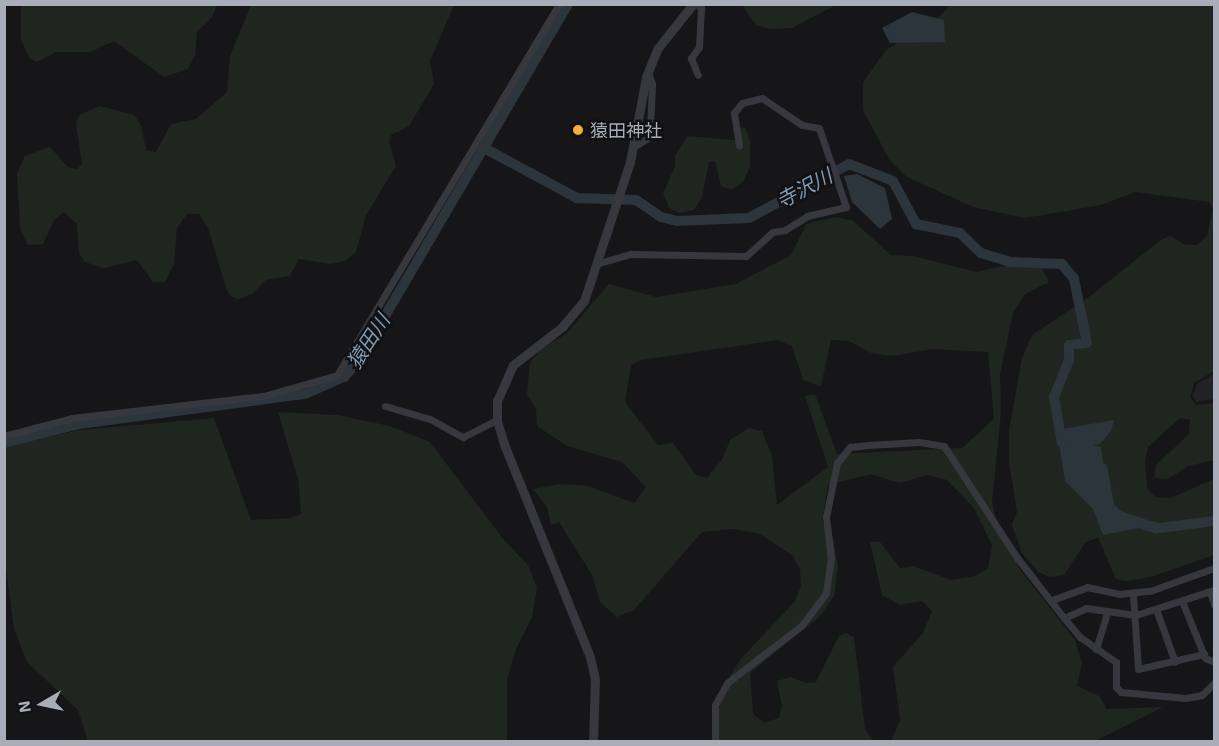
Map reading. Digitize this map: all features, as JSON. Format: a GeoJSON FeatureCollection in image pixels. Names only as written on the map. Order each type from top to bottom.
{"type":"FeatureCollection","features":[{"type":"Feature","properties":{"kind":"street"},"geometry":{"type":"LineString","coordinates":[[4,436],[72,418],[263,396],[337,375],[559,4]]}},
{"type":"Feature","properties":{"kind":"street"},"geometry":{"type":"LineString","coordinates":[[593,741],[595,680],[590,657],[497,420],[497,401],[505,376],[529,350],[562,327],[576,312],[599,263],[632,148],[648,72],[658,48],[695,4],[701,8],[699,47],[690,58],[698,75]]}},
{"type":"Feature","properties":{"kind":"street"},"geometry":{"type":"LineString","coordinates":[[632,148],[646,139],[650,130],[652,84],[648,72]]}},
{"type":"Feature","properties":{"kind":"street"},"geometry":{"type":"LineString","coordinates":[[599,263],[631,254],[747,256],[773,232],[784,230],[807,216],[846,207],[819,128],[802,125],[762,98],[742,103],[734,112],[739,146]]}},
{"type":"Feature","properties":{"kind":"street"},"geometry":{"type":"LineString","coordinates":[[386,406],[430,419],[463,437],[497,420]]}},
{"type":"Feature","properties":{"kind":"street"},"geometry":{"type":"LineString","coordinates":[[715,741],[715,705],[728,683],[802,625],[826,593],[831,558],[827,509],[837,463],[850,447],[919,442],[944,446],[1018,559],[1064,618],[1096,649],[1116,662],[1116,687],[1121,692],[1186,698],[1202,695],[1215,683]]}},
{"type":"Feature","properties":{"kind":"street"},"geometry":{"type":"LineString","coordinates":[[1052,600],[1087,587],[1132,594],[1215,568]]}},
{"type":"Feature","properties":{"kind":"street"},"geometry":{"type":"LineString","coordinates":[[1064,618],[1086,608],[1107,613],[1134,615],[1156,612],[1212,591],[1215,604]]}},
{"type":"Feature","properties":{"kind":"street"},"geometry":{"type":"LineString","coordinates":[[1132,594],[1138,669],[1204,654]]}},
{"type":"Feature","properties":{"kind":"street"},"geometry":{"type":"LineString","coordinates":[[1182,601],[1204,654],[1215,662]]}},
{"type":"Feature","properties":{"kind":"street"},"geometry":{"type":"LineString","coordinates":[[1156,612],[1174,662]]}},
{"type":"Feature","properties":{"kind":"street"},"geometry":{"type":"LineString","coordinates":[[1096,649],[1107,613]]}},
{"type":"Feature","properties":{"kind":"shaded area"},"geometry":{"type":"Polygon","coordinates":[[[21,4],[217,5],[212,17],[197,32],[195,55],[188,69],[164,77],[114,41],[90,52],[56,52],[37,62],[30,59],[21,40],[21,4]]]}},
{"type":"Feature","properties":{"kind":"shaded area"},"geometry":{"type":"Polygon","coordinates":[[[251,5],[454,5],[430,61],[434,84],[409,126],[391,135],[389,141],[396,166],[366,215],[356,252],[345,261],[331,264],[299,259],[290,276],[266,280],[252,294],[238,299],[230,296],[226,288],[208,228],[199,214],[187,214],[177,228],[174,264],[165,282],[153,282],[137,260],[104,268],[85,262],[79,254],[77,224],[64,212],[54,220],[43,244],[28,245],[20,229],[17,174],[25,156],[50,147],[68,167],[77,169],[82,164],[76,123],[79,115],[100,106],[134,115],[141,125],[146,150],[156,152],[171,124],[196,119],[227,92],[230,56],[251,5]]]}},
{"type":"Feature","properties":{"kind":"shaded area"},"geometry":{"type":"Polygon","coordinates":[[[742,5],[836,5],[792,28],[770,29],[756,25],[742,5]]]}},
{"type":"Feature","properties":{"kind":"shaded area"},"geometry":{"type":"Polygon","coordinates":[[[950,5],[1214,5],[1214,371],[1194,383],[1190,397],[1196,405],[1214,403],[1214,460],[1188,466],[1168,479],[1154,478],[1156,465],[1189,434],[1190,420],[1180,418],[1148,447],[1145,461],[1147,488],[1155,497],[1171,498],[1214,479],[1214,555],[1151,577],[1126,581],[1116,579],[1098,537],[1085,543],[1064,575],[1050,577],[1038,572],[1022,553],[1012,525],[1017,512],[1009,462],[1009,430],[1022,358],[1032,335],[1089,297],[1162,239],[1170,236],[1186,245],[1197,245],[1207,236],[1213,209],[1209,202],[1136,192],[1101,205],[1025,218],[973,207],[907,177],[889,159],[863,110],[863,82],[886,50],[938,18],[950,5]]]}},
{"type":"Feature","properties":{"kind":"shaded area"},"geometry":{"type":"Polygon","coordinates":[[[912,12],[944,20],[945,42],[890,43],[882,28],[912,12]]]}},
{"type":"Feature","properties":{"kind":"shaded area"},"geometry":{"type":"Polygon","coordinates":[[[733,126],[745,128],[750,140],[750,167],[743,182],[731,190],[721,186],[715,161],[709,162],[702,197],[694,210],[680,213],[670,209],[663,194],[675,166],[675,156],[687,136],[735,140],[733,126]]]}},
{"type":"Feature","properties":{"kind":"shaded area"},"geometry":{"type":"Polygon","coordinates":[[[857,174],[885,188],[892,219],[880,229],[852,202],[844,176],[857,174]]]}},
{"type":"Feature","properties":{"kind":"shaded area"},"geometry":{"type":"Polygon","coordinates":[[[835,217],[852,220],[891,255],[914,256],[977,272],[1023,261],[1039,262],[1049,282],[1025,294],[1013,313],[1000,374],[1001,412],[992,502],[998,529],[1021,571],[1075,640],[1082,663],[1077,686],[1099,696],[1107,709],[1163,707],[1095,741],[891,741],[900,720],[893,667],[923,633],[932,611],[922,601],[900,605],[882,595],[870,542],[880,542],[900,568],[913,566],[951,580],[975,576],[988,568],[992,545],[974,508],[947,480],[927,475],[900,483],[870,474],[828,485],[822,521],[833,537],[838,566],[834,596],[820,616],[750,673],[753,714],[764,723],[779,718],[782,706],[777,681],[790,677],[806,683],[816,682],[839,636],[846,633],[854,637],[865,729],[874,741],[719,741],[717,720],[723,687],[740,660],[795,601],[801,586],[800,570],[793,556],[760,534],[733,529],[702,532],[634,610],[617,617],[600,602],[592,575],[559,522],[551,525],[547,507],[533,489],[560,484],[589,486],[634,503],[646,487],[622,462],[567,446],[537,426],[536,409],[527,394],[530,362],[541,349],[566,334],[609,284],[656,297],[736,284],[791,255],[806,224],[835,217]],[[777,340],[641,360],[631,365],[625,402],[658,445],[673,443],[696,475],[707,478],[723,458],[730,440],[749,428],[762,431],[772,456],[777,505],[828,467],[805,396],[815,394],[837,454],[962,448],[994,419],[988,352],[933,349],[892,356],[871,353],[849,341],[831,340],[821,386],[803,380],[792,346],[777,340]]]}},
{"type":"Feature","properties":{"kind":"shaded area"},"geometry":{"type":"Polygon","coordinates":[[[1214,374],[1214,399],[1196,402],[1193,395],[1197,384],[1214,374]]]}},
{"type":"Feature","properties":{"kind":"shaded area"},"geometry":{"type":"Polygon","coordinates":[[[278,412],[337,415],[390,426],[430,442],[504,540],[528,565],[537,588],[532,617],[516,649],[507,680],[507,741],[88,741],[78,710],[27,662],[14,629],[6,568],[6,447],[79,430],[214,418],[251,520],[291,518],[301,514],[298,479],[278,412]]]}},
{"type":"Feature","properties":{"kind":"shaded area"},"geometry":{"type":"Polygon","coordinates":[[[1114,420],[1111,431],[1100,444],[1093,445],[1101,447],[1103,463],[1107,465],[1114,504],[1121,511],[1159,524],[1157,534],[1139,528],[1103,535],[1093,509],[1065,481],[1057,430],[1114,420]]]}},
{"type":"Feature","properties":{"kind":"waterway","name":"猿田川"},"geometry":{"type":"LineString","coordinates":[[4,443],[79,424],[305,394],[344,377],[358,362],[568,4]]}},
{"type":"Feature","properties":{"kind":"waterway","name":"寺沢川"},"geometry":{"type":"LineString","coordinates":[[484,148],[577,198],[636,200],[661,217],[677,221],[749,218],[849,164],[893,181],[916,224],[960,233],[981,253],[1010,262],[1062,264],[1074,279],[1087,343],[1069,345],[1069,360],[1054,397],[1062,443]]}},
{"type":"Feature","properties":{"kind":"waterway","name":"寺沢川"},"geometry":{"type":"LineString","coordinates":[[1146,525],[1160,528],[1214,521]]}},
{"type":"Feature","properties":{"kind":"place","name":"猿田神社"},"geometry":{"type":"Point","coordinates":[578,130]}}]}
